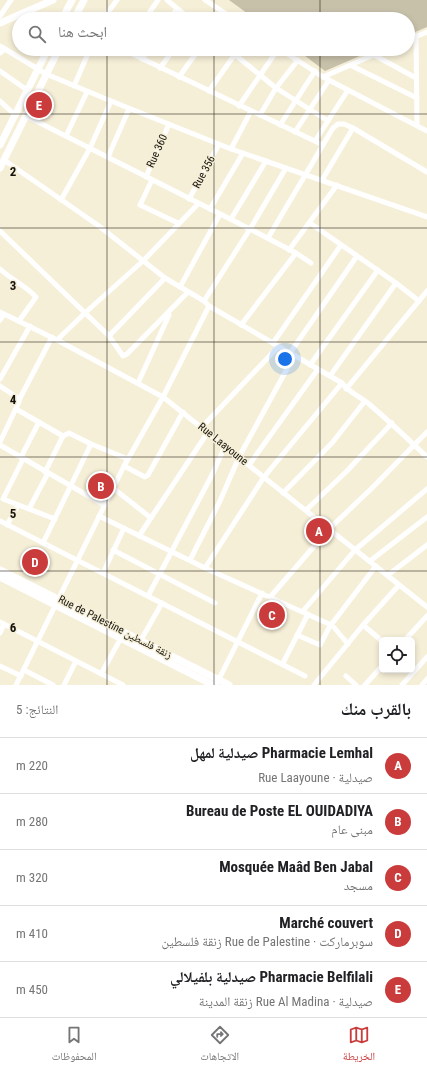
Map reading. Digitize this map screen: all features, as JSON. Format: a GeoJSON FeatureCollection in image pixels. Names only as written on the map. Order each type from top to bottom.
{"type":"FeatureCollection","features":[{"type":"Feature","properties":{"kind":"main road"},"geometry":{"type":"LineString","coordinates":[[22,12],[53,0]]}},
{"type":"Feature","properties":{"kind":"main road"},"geometry":{"type":"LineString","coordinates":[[66,12],[72,0]]}},
{"type":"Feature","properties":{"kind":"main road"},"geometry":{"type":"LineString","coordinates":[[78,12],[84,0]]}},
{"type":"Feature","properties":{"kind":"main road"},"geometry":{"type":"LineString","coordinates":[[1,20],[12,16]]}},
{"type":"Feature","properties":{"kind":"main road"},"geometry":{"type":"LineString","coordinates":[[1,139],[9,127],[44,56]]}},
{"type":"Feature","properties":{"kind":"main road"},"geometry":{"type":"LineString","coordinates":[[0,168],[55,56]]}},
{"type":"Feature","properties":{"kind":"main road","name":"Rue de Palestine زنقة فلسطين"},"geometry":{"type":"LineString","coordinates":[[0,570],[121,638],[216,683],[229,685]]}},
{"type":"Feature","properties":{"kind":"main road","name":"Rue de Palestine زنقة فلسطين"},"geometry":{"type":"LineString","coordinates":[[0,577],[141,640],[216,683]]}},
{"type":"Feature","properties":{"kind":"street"},"geometry":{"type":"LineString","coordinates":[[1,20],[12,0]]}},
{"type":"Feature","properties":{"kind":"street"},"geometry":{"type":"LineString","coordinates":[[108,12],[116,0]]}},
{"type":"Feature","properties":{"kind":"street"},"geometry":{"type":"LineString","coordinates":[[150,12],[158,0]]}},
{"type":"Feature","properties":{"kind":"street"},"geometry":{"type":"LineString","coordinates":[[167,0],[181,12]]}},
{"type":"Feature","properties":{"kind":"street"},"geometry":{"type":"LineString","coordinates":[[205,0],[223,12]]}},
{"type":"Feature","properties":{"kind":"street"},"geometry":{"type":"LineString","coordinates":[[417,125],[416,36],[427,32]]}},
{"type":"Feature","properties":{"kind":"street"},"geometry":{"type":"LineString","coordinates":[[0,53],[2,47],[12,53]]}},
{"type":"Feature","properties":{"kind":"street"},"geometry":{"type":"LineString","coordinates":[[17,56],[46,74],[87,92],[230,149],[427,217]]}},
{"type":"Feature","properties":{"kind":"street"},"geometry":{"type":"LineString","coordinates":[[74,86],[87,56]]}},
{"type":"Feature","properties":{"kind":"street"},"geometry":{"type":"LineString","coordinates":[[136,56],[323,145]]}},
{"type":"Feature","properties":{"kind":"street"},"geometry":{"type":"LineString","coordinates":[[160,68],[169,56]]}},
{"type":"Feature","properties":{"kind":"street"},"geometry":{"type":"LineString","coordinates":[[179,77],[194,56]]}},
{"type":"Feature","properties":{"kind":"street"},"geometry":{"type":"LineString","coordinates":[[209,91],[233,56]]}},
{"type":"Feature","properties":{"kind":"street"},"geometry":{"type":"LineString","coordinates":[[236,56],[276,88],[328,120]]}},
{"type":"Feature","properties":{"kind":"street"},"geometry":{"type":"LineString","coordinates":[[239,106],[274,56]]}},
{"type":"Feature","properties":{"kind":"street"},"geometry":{"type":"LineString","coordinates":[[291,56],[329,80],[427,131]]}},
{"type":"Feature","properties":{"kind":"street"},"geometry":{"type":"LineString","coordinates":[[324,77],[372,56]]}},
{"type":"Feature","properties":{"kind":"street"},"geometry":{"type":"LineString","coordinates":[[376,56],[416,78]]}},
{"type":"Feature","properties":{"kind":"street"},"geometry":{"type":"LineString","coordinates":[[260,115],[276,88],[298,60]]}},
{"type":"Feature","properties":{"kind":"street"},"geometry":{"type":"LineString","coordinates":[[350,65],[417,98]]}},
{"type":"Feature","properties":{"kind":"street"},"geometry":{"type":"LineString","coordinates":[[0,71],[27,90]]}},
{"type":"Feature","properties":{"kind":"street"},"geometry":{"type":"LineString","coordinates":[[280,125],[314,71]]}},
{"type":"Feature","properties":{"kind":"street"},"geometry":{"type":"LineString","coordinates":[[295,132],[329,80]]}},
{"type":"Feature","properties":{"kind":"street"},"geometry":{"type":"LineString","coordinates":[[315,141],[348,90]]}},
{"type":"Feature","properties":{"kind":"street"},"geometry":{"type":"LineString","coordinates":[[66,136],[87,92]]}},
{"type":"Feature","properties":{"kind":"street"},"geometry":{"type":"LineString","coordinates":[[0,101],[15,114]]}},
{"type":"Feature","properties":{"kind":"street"},"geometry":{"type":"LineString","coordinates":[[61,200],[90,148],[111,101]]}},
{"type":"Feature","properties":{"kind":"street"},"geometry":{"type":"LineString","coordinates":[[108,157],[129,108]]}},
{"type":"Feature","properties":{"kind":"street"},"geometry":{"type":"LineString","coordinates":[[230,149],[251,111]]}},
{"type":"Feature","properties":{"kind":"street"},"geometry":{"type":"LineString","coordinates":[[26,116],[268,238],[296,253],[310,263]]}},
{"type":"Feature","properties":{"kind":"street","name":"Rue 360"},"geometry":{"type":"LineString","coordinates":[[146,177],[169,124]]}},
{"type":"Feature","properties":{"kind":"street"},"geometry":{"type":"LineString","coordinates":[[268,238],[305,174],[336,125],[344,124],[353,128],[427,172]]}},
{"type":"Feature","properties":{"kind":"street"},"geometry":{"type":"LineString","coordinates":[[322,180],[353,128]]}},
{"type":"Feature","properties":{"kind":"street","name":"Rue 356"},"geometry":{"type":"LineString","coordinates":[[189,199],[219,144]]}},
{"type":"Feature","properties":{"kind":"street"},"geometry":{"type":"LineString","coordinates":[[210,209],[243,153]]}},
{"type":"Feature","properties":{"kind":"street"},"geometry":{"type":"LineString","coordinates":[[4,160],[99,226],[165,278],[272,344],[342,383],[346,389],[365,401],[392,423],[427,457]]}},
{"type":"Feature","properties":{"kind":"street"},"geometry":{"type":"LineString","coordinates":[[231,220],[266,161]]}},
{"type":"Feature","properties":{"kind":"street"},"geometry":{"type":"LineString","coordinates":[[204,301],[250,229],[286,168]]}},
{"type":"Feature","properties":{"kind":"street"},"geometry":{"type":"LineString","coordinates":[[152,180],[140,205],[178,223]]}},
{"type":"Feature","properties":{"kind":"street"},"geometry":{"type":"LineString","coordinates":[[289,250],[337,185]]}},
{"type":"Feature","properties":{"kind":"street"},"geometry":{"type":"LineString","coordinates":[[0,442],[19,404],[19,400],[55,339],[144,260],[178,223],[198,204]]}},
{"type":"Feature","properties":{"kind":"street"},"geometry":{"type":"LineString","coordinates":[[180,287],[220,214]]}},
{"type":"Feature","properties":{"kind":"street"},"geometry":{"type":"LineString","coordinates":[[310,223],[378,270],[419,301]]}},
{"type":"Feature","properties":{"kind":"street"},"geometry":{"type":"LineString","coordinates":[[0,231],[86,312],[109,336],[122,355],[125,356],[188,292]]}},
{"type":"Feature","properties":{"kind":"street"},"geometry":{"type":"LineString","coordinates":[[272,344],[341,245]]}},
{"type":"Feature","properties":{"kind":"street"},"geometry":{"type":"LineString","coordinates":[[241,325],[296,253]]}},
{"type":"Feature","properties":{"kind":"street"},"geometry":{"type":"LineString","coordinates":[[190,560],[220,501],[239,457],[292,355],[357,256]]}},
{"type":"Feature","properties":{"kind":"street"},"geometry":{"type":"LineString","coordinates":[[0,269],[29,290],[36,298],[19,321]]}},
{"type":"Feature","properties":{"kind":"street"},"geometry":{"type":"LineString","coordinates":[[310,365],[378,270]]}},
{"type":"Feature","properties":{"kind":"street"},"geometry":{"type":"LineString","coordinates":[[109,336],[165,278]]}},
{"type":"Feature","properties":{"kind":"street"},"geometry":{"type":"LineString","coordinates":[[330,376],[396,283]]}},
{"type":"Feature","properties":{"kind":"street"},"geometry":{"type":"LineString","coordinates":[[346,389],[427,291]]}},
{"type":"Feature","properties":{"kind":"street"},"geometry":{"type":"LineString","coordinates":[[16,685],[104,505],[163,397],[209,306]]}},
{"type":"Feature","properties":{"kind":"street"},"geometry":{"type":"LineString","coordinates":[[138,383],[170,310]]}},
{"type":"Feature","properties":{"kind":"street"},"geometry":{"type":"LineString","coordinates":[[0,320],[2,313]]}},
{"type":"Feature","properties":{"kind":"street","name":"Rue Laayoune"},"geometry":{"type":"LineString","coordinates":[[2,313],[55,339],[163,397],[426,605]]}},
{"type":"Feature","properties":{"kind":"street"},"geometry":{"type":"LineString","coordinates":[[0,378],[30,326]]}},
{"type":"Feature","properties":{"kind":"street"},"geometry":{"type":"LineString","coordinates":[[202,427],[278,347]]}},
{"type":"Feature","properties":{"kind":"street"},"geometry":{"type":"LineString","coordinates":[[249,466],[318,369]]}},
{"type":"Feature","properties":{"kind":"street"},"geometry":{"type":"LineString","coordinates":[[205,568],[264,477],[342,383]]}},
{"type":"Feature","properties":{"kind":"street"},"geometry":{"type":"LineString","coordinates":[[0,386],[19,400]]}},
{"type":"Feature","properties":{"kind":"street"},"geometry":{"type":"LineString","coordinates":[[283,493],[332,442],[365,401]]}},
{"type":"Feature","properties":{"kind":"street"},"geometry":{"type":"LineString","coordinates":[[16,409],[63,436]]}},
{"type":"Feature","properties":{"kind":"street"},"geometry":{"type":"LineString","coordinates":[[124,466],[145,477],[148,475],[183,412]]}},
{"type":"Feature","properties":{"kind":"street"},"geometry":{"type":"LineString","coordinates":[[39,422],[2,498],[55,519]]}},
{"type":"Feature","properties":{"kind":"street"},"geometry":{"type":"LineString","coordinates":[[306,510],[346,472],[392,423]]}},
{"type":"Feature","properties":{"kind":"street"},"geometry":{"type":"LineString","coordinates":[[0,428],[6,430]]}},
{"type":"Feature","properties":{"kind":"street"},"geometry":{"type":"LineString","coordinates":[[139,536],[208,432]]}},
{"type":"Feature","properties":{"kind":"street"},"geometry":{"type":"LineString","coordinates":[[271,596],[329,529],[427,432]]}},
{"type":"Feature","properties":{"kind":"street"},"geometry":{"type":"LineString","coordinates":[[28,509],[47,473],[63,436],[69,433],[128,459]]}},
{"type":"Feature","properties":{"kind":"street"},"geometry":{"type":"LineString","coordinates":[[43,543],[91,444]]}},
{"type":"Feature","properties":{"kind":"street"},"geometry":{"type":"LineString","coordinates":[[0,446],[104,505]]}},
{"type":"Feature","properties":{"kind":"street"},"geometry":{"type":"LineString","coordinates":[[148,596],[213,473],[225,446]]}},
{"type":"Feature","properties":{"kind":"street"},"geometry":{"type":"LineString","coordinates":[[113,488],[151,518]]}},
{"type":"Feature","properties":{"kind":"street"},"geometry":{"type":"LineString","coordinates":[[283,663],[297,635],[305,613],[355,550],[427,489]]}},
{"type":"Feature","properties":{"kind":"street"},"geometry":{"type":"LineString","coordinates":[[7,525],[18,505]]}},
{"type":"Feature","properties":{"kind":"street"},"geometry":{"type":"LineString","coordinates":[[99,516],[205,568],[271,596],[331,624],[348,644]]}},
{"type":"Feature","properties":{"kind":"street"},"geometry":{"type":"LineString","coordinates":[[370,561],[427,517]]}},
{"type":"Feature","properties":{"kind":"street"},"geometry":{"type":"LineString","coordinates":[[0,521],[283,663],[305,676]]}},
{"type":"Feature","properties":{"kind":"street"},"geometry":{"type":"LineString","coordinates":[[103,573],[124,528]]}},
{"type":"Feature","properties":{"kind":"street"},"geometry":{"type":"LineString","coordinates":[[388,575],[427,545]]}},
{"type":"Feature","properties":{"kind":"street"},"geometry":{"type":"LineString","coordinates":[[114,550],[215,602]]}},
{"type":"Feature","properties":{"kind":"street"},"geometry":{"type":"LineString","coordinates":[[297,635],[320,645],[331,624],[376,566]]}},
{"type":"Feature","properties":{"kind":"street"},"geometry":{"type":"LineString","coordinates":[[314,685],[363,625],[399,585]]}},
{"type":"Feature","properties":{"kind":"street"},"geometry":{"type":"LineString","coordinates":[[216,683],[262,593]]}},
{"type":"Feature","properties":{"kind":"street"},"geometry":{"type":"LineString","coordinates":[[141,640],[162,603]]}},
{"type":"Feature","properties":{"kind":"street"},"geometry":{"type":"LineString","coordinates":[[408,637],[427,616]]}},
{"type":"Feature","properties":{"kind":"street"},"geometry":{"type":"LineString","coordinates":[[0,633],[2,623],[121,684]]}},
{"type":"Feature","properties":{"kind":"street"},"geometry":{"type":"LineString","coordinates":[[363,625],[379,638]]}},
{"type":"Feature","properties":{"kind":"street"},"geometry":{"type":"LineString","coordinates":[[101,674],[121,638]]}},
{"type":"Feature","properties":{"kind":"street"},"geometry":{"type":"LineString","coordinates":[[415,667],[427,657]]}},
{"type":"Feature","properties":{"kind":"street"},"geometry":{"type":"LineString","coordinates":[[64,685],[76,661]]}},
{"type":"Feature","properties":{"kind":"street"},"geometry":{"type":"LineString","coordinates":[[0,666],[21,676]]}},
{"type":"Feature","properties":{"kind":"street"},"geometry":{"type":"LineString","coordinates":[[365,685],[379,669]]}},
{"type":"Feature","properties":{"kind":"street"},"geometry":{"type":"LineString","coordinates":[[24,670],[53,685]]}},
{"type":"Feature","properties":{"kind":"street"},"geometry":{"type":"LineString","coordinates":[[402,685],[410,673]]}},
{"type":"Feature","properties":{"kind":"street"},"geometry":{"type":"LineString","coordinates":[[346,676],[356,685]]}},
{"type":"Feature","properties":{"kind":"street"},"geometry":{"type":"LineString","coordinates":[[422,685],[427,679]]}},
{"type":"Feature","properties":{"kind":"shaded area"},"geometry":{"type":"Polygon","coordinates":[[[229,0],[427,0],[427,27],[415,32],[415,12],[245,12],[229,0]]]}},
{"type":"Feature","properties":{"kind":"shaded area"},"geometry":{"type":"Polygon","coordinates":[[[305,56],[360,56],[325,71],[305,56]]]}},
{"type":"Feature","properties":{"kind":"place","name":"Pharmacie Belfilali صيدلية بلفيلالي"},"geometry":{"type":"Point","coordinates":[39,105]}},
{"type":"Feature","properties":{"kind":"place","name":"Bureau de Poste EL OUIDADIYA"},"geometry":{"type":"Point","coordinates":[101,486]}},
{"type":"Feature","properties":{"kind":"place","name":"Pharmacie Lemhal صيدلية لمهل"},"geometry":{"type":"Point","coordinates":[319,531]}},
{"type":"Feature","properties":{"kind":"place","name":"Marché couvert"},"geometry":{"type":"Point","coordinates":[35,562]}},
{"type":"Feature","properties":{"kind":"place","name":"Mosquée Maâd Ben Jabal"},"geometry":{"type":"Point","coordinates":[272,615]}}]}
